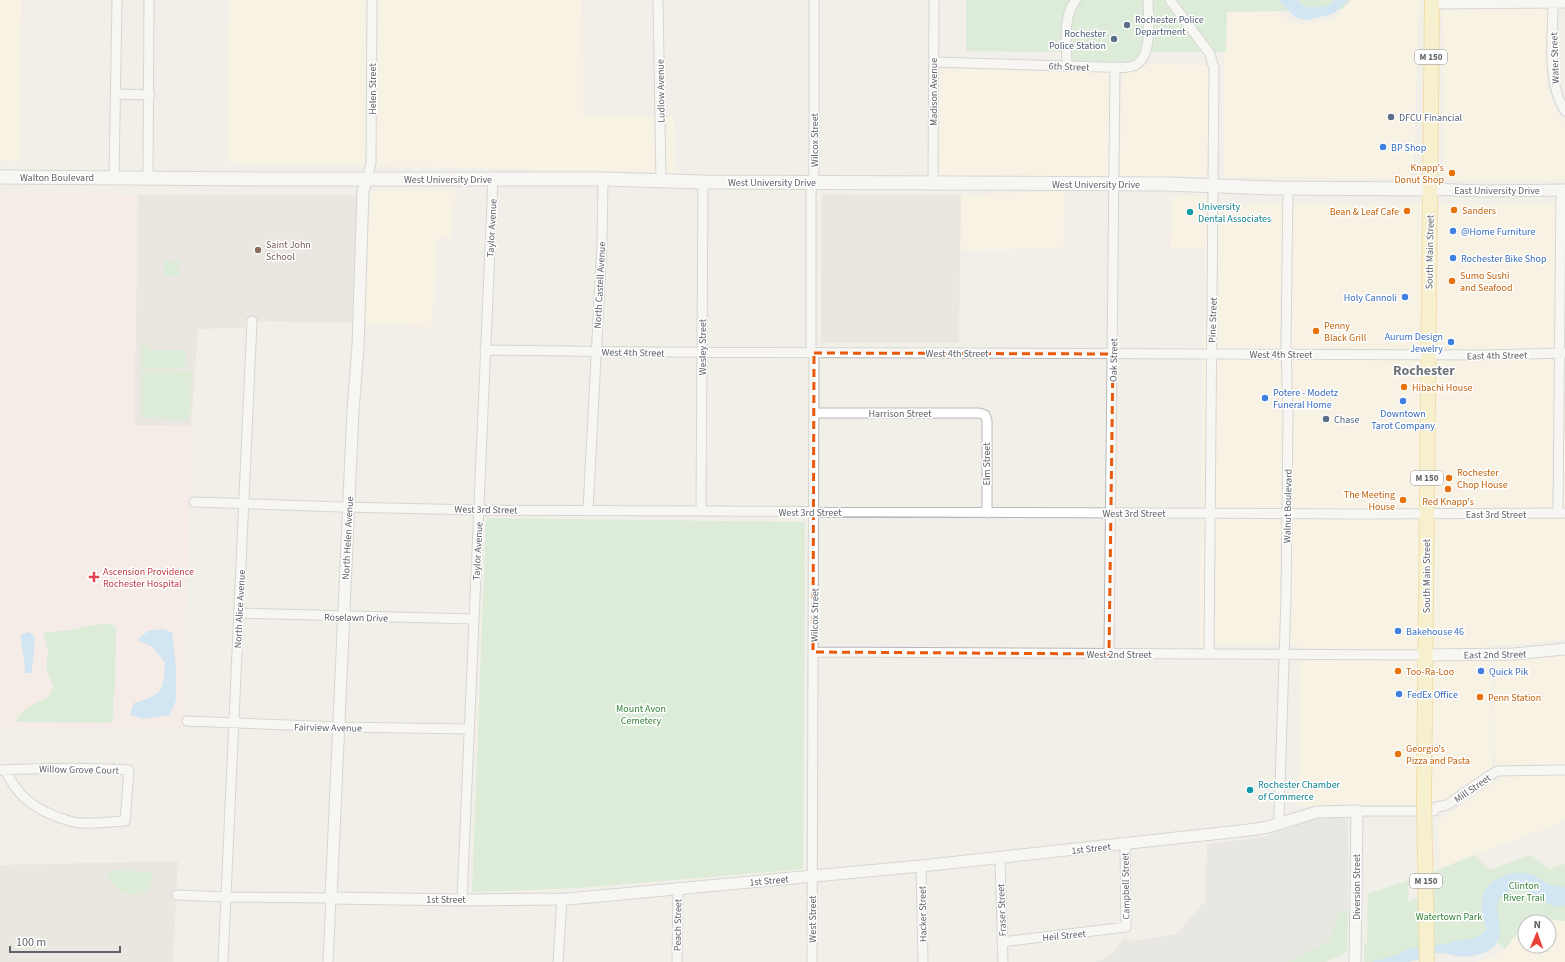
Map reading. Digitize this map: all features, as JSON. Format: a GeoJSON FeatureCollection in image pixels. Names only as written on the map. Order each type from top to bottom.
{"type":"FeatureCollection","features":[{"type":"Feature","properties":{"kind":"main road","name":"M 150"},"geometry":{"type":"LineString","coordinates":[[1430,189],[1432,2]]}},
{"type":"Feature","properties":{"kind":"main road","name":"Walton Boulevard"},"geometry":{"type":"LineString","coordinates":[[0,176],[114,177]]}},
{"type":"Feature","properties":{"kind":"main road","name":"West University Drive"},"geometry":{"type":"LineString","coordinates":[[114,177],[603,179],[703,182],[1114,184],[1288,188],[1430,189]]}},
{"type":"Feature","properties":{"kind":"main road","name":"South Main Street"},"geometry":{"type":"LineString","coordinates":[[1427,962],[1424,800],[1430,189]]}},
{"type":"Feature","properties":{"kind":"street"},"geometry":{"type":"LineString","coordinates":[[114,177],[117,0]]}},
{"type":"Feature","properties":{"kind":"street"},"geometry":{"type":"LineString","coordinates":[[148,178],[150,95],[149,0]]}},
{"type":"Feature","properties":{"kind":"street","name":"Helen Street"},"geometry":{"type":"LineString","coordinates":[[367,178],[371,163],[372,0]]}},
{"type":"Feature","properties":{"kind":"street","name":"Ludlow Avenue"},"geometry":{"type":"LineString","coordinates":[[658,0],[661,181]]}},
{"type":"Feature","properties":{"kind":"street","name":"Wilcox Street"},"geometry":{"type":"LineString","coordinates":[[812,877],[815,512],[815,413],[813,353],[814,0]]}},
{"type":"Feature","properties":{"kind":"street","name":"Madison Avenue"},"geometry":{"type":"LineString","coordinates":[[933,183],[934,0]]}},
{"type":"Feature","properties":{"kind":"street"},"geometry":{"type":"LineString","coordinates":[[1066,66],[1068,20],[1070,10],[1076,0]]}},
{"type":"Feature","properties":{"kind":"street","name":"6th Street"},"geometry":{"type":"LineString","coordinates":[[934,62],[1115,67],[1135,66],[1146,54],[1148,38],[1148,0]]}},
{"type":"Feature","properties":{"kind":"street","name":"Pine Street"},"geometry":{"type":"LineString","coordinates":[[1170,0],[1210,54],[1215,76],[1209,654]]}},
{"type":"Feature","properties":{"kind":"street"},"geometry":{"type":"LineString","coordinates":[[1432,2],[1565,3]]}},
{"type":"Feature","properties":{"kind":"street","name":"Water Street"},"geometry":{"type":"LineString","coordinates":[[1554,3],[1553,77],[1557,95],[1565,111]]}},
{"type":"Feature","properties":{"kind":"street","name":"Oak Street"},"geometry":{"type":"LineString","coordinates":[[1109,654],[1115,67]]}},
{"type":"Feature","properties":{"kind":"street"},"geometry":{"type":"LineString","coordinates":[[116,94],[150,95]]}},
{"type":"Feature","properties":{"kind":"street","name":"North Helen Avenue"},"geometry":{"type":"LineString","coordinates":[[330,898],[353,410],[358,347],[363,191],[367,178]]}},
{"type":"Feature","properties":{"kind":"street","name":"Taylor Avenue"},"geometry":{"type":"LineString","coordinates":[[462,900],[493,179]]}},
{"type":"Feature","properties":{"kind":"street","name":"North Castell Avenue"},"geometry":{"type":"LineString","coordinates":[[588,510],[602,244],[603,179]]}},
{"type":"Feature","properties":{"kind":"street","name":"Wesley Street"},"geometry":{"type":"LineString","coordinates":[[701,511],[703,182]]}},
{"type":"Feature","properties":{"kind":"street","name":"Walnut Boulevard"},"geometry":{"type":"LineString","coordinates":[[1280,823],[1287,513],[1288,188]]}},
{"type":"Feature","properties":{"kind":"street","name":"East University Drive"},"geometry":{"type":"LineString","coordinates":[[1430,189],[1481,191],[1563,190]]}},
{"type":"Feature","properties":{"kind":"street"},"geometry":{"type":"LineString","coordinates":[[1562,513],[1563,190]]}},
{"type":"Feature","properties":{"kind":"street","name":"North Alice Avenue"},"geometry":{"type":"LineString","coordinates":[[223,962],[252,321]]}},
{"type":"Feature","properties":{"kind":"street","name":"West 4th Street"},"geometry":{"type":"LineString","coordinates":[[486,350],[813,353],[1428,355]]}},
{"type":"Feature","properties":{"kind":"street","name":"East 4th Street"},"geometry":{"type":"LineString","coordinates":[[1428,355],[1562,353]]}},
{"type":"Feature","properties":{"kind":"street","name":"Harrison Street"},"geometry":{"type":"LineString","coordinates":[[815,413],[972,413],[985,415]]}},
{"type":"Feature","properties":{"kind":"street","name":"Elm Street"},"geometry":{"type":"LineString","coordinates":[[985,415],[987,421],[986,513]]}},
{"type":"Feature","properties":{"kind":"street","name":"West 3rd Street"},"geometry":{"type":"LineString","coordinates":[[194,502],[479,510],[1427,514]]}},
{"type":"Feature","properties":{"kind":"street","name":"East 3rd Street"},"geometry":{"type":"LineString","coordinates":[[1427,514],[1562,513]]}},
{"type":"Feature","properties":{"kind":"street","name":"Roselawn Drive"},"geometry":{"type":"LineString","coordinates":[[239,613],[343,617],[474,619]]}},
{"type":"Feature","properties":{"kind":"street","name":"East 2nd Street"},"geometry":{"type":"LineString","coordinates":[[1425,655],[1525,654],[1565,649]]}},
{"type":"Feature","properties":{"kind":"street","name":"West 2nd Street"},"geometry":{"type":"LineString","coordinates":[[813,652],[1425,655]]}},
{"type":"Feature","properties":{"kind":"street","name":"Fairview Avenue"},"geometry":{"type":"LineString","coordinates":[[188,721],[338,727],[469,729]]}},
{"type":"Feature","properties":{"kind":"street","name":"Willow Grove Court"},"geometry":{"type":"LineString","coordinates":[[90,767],[129,770],[125,821],[81,823],[64,819],[49,813],[28,801],[14,787],[2,770],[90,767]]}},
{"type":"Feature","properties":{"kind":"street","name":"Mill Street"},"geometry":{"type":"LineString","coordinates":[[1357,811],[1434,811],[1436,808],[1447,805],[1495,771],[1565,770]]}},
{"type":"Feature","properties":{"kind":"street","name":"1st Street"},"geometry":{"type":"LineString","coordinates":[[177,895],[462,900],[562,899],[812,877],[1000,858],[1249,830],[1268,827],[1317,812],[1357,811]]}},
{"type":"Feature","properties":{"kind":"street","name":"Diversion Street"},"geometry":{"type":"LineString","coordinates":[[1355,962],[1357,811]]}},
{"type":"Feature","properties":{"kind":"street","name":"Campbell Street"},"geometry":{"type":"LineString","coordinates":[[1125,844],[1126,927]]}},
{"type":"Feature","properties":{"kind":"street","name":"Fraser Street"},"geometry":{"type":"LineString","coordinates":[[1000,858],[1003,962]]}},
{"type":"Feature","properties":{"kind":"street","name":"Hacker Street"},"geometry":{"type":"LineString","coordinates":[[921,866],[923,962]]}},
{"type":"Feature","properties":{"kind":"street","name":"West Street"},"geometry":{"type":"LineString","coordinates":[[812,877],[812,962]]}},
{"type":"Feature","properties":{"kind":"street","name":"Peach Street"},"geometry":{"type":"LineString","coordinates":[[677,962],[678,888]]}},
{"type":"Feature","properties":{"kind":"street"},"geometry":{"type":"LineString","coordinates":[[328,962],[330,898]]}},
{"type":"Feature","properties":{"kind":"street"},"geometry":{"type":"LineString","coordinates":[[558,962],[562,899]]}},
{"type":"Feature","properties":{"kind":"street","name":"Heil Street"},"geometry":{"type":"LineString","coordinates":[[1002,942],[1126,927]]}},
{"type":"Feature","properties":{"kind":"highlighted area"},"geometry":{"type":"Polygon","coordinates":[[[814,353],[1113,354],[1109,654],[813,652],[814,353]]]}},
{"type":"Feature","properties":{"kind":"shaded area"},"geometry":{"type":"Polygon","coordinates":[[[0,0],[22,0],[20,162],[0,161],[0,0]]]}},
{"type":"Feature","properties":{"kind":"shaded area"},"geometry":{"type":"Polygon","coordinates":[[[229,0],[582,0],[583,116],[674,117],[675,172],[228,163],[229,0]]]}},
{"type":"Feature","properties":{"kind":"shaded area"},"geometry":{"type":"Polygon","coordinates":[[[1352,0],[1419,0],[1413,179],[1224,177],[1224,52],[1226,52],[1227,12],[1277,11],[1289,22],[1302,24],[1335,18],[1352,0]]]}},
{"type":"Feature","properties":{"kind":"shaded area"},"geometry":{"type":"Polygon","coordinates":[[[1442,0],[1548,0],[1547,89],[1556,110],[1565,123],[1565,180],[1448,180],[1443,178],[1442,0]]]}},
{"type":"Feature","properties":{"kind":"shaded area"},"geometry":{"type":"Polygon","coordinates":[[[1150,64],[1209,65],[1207,177],[1120,176],[1122,74],[1150,64]]]}},
{"type":"Feature","properties":{"kind":"shaded area"},"geometry":{"type":"Polygon","coordinates":[[[939,69],[1110,72],[1109,176],[939,176],[939,69]]]}},
{"type":"Feature","properties":{"kind":"shaded area"},"geometry":{"type":"Polygon","coordinates":[[[371,191],[455,191],[452,238],[438,238],[432,327],[362,323],[371,191]]]}},
{"type":"Feature","properties":{"kind":"shaded area"},"geometry":{"type":"Polygon","coordinates":[[[1064,191],[1063,249],[960,250],[961,195],[1064,191]]]}},
{"type":"Feature","properties":{"kind":"shaded area","name":"Ascension Providence Rochester Hospital"},"geometry":{"type":"Polygon","coordinates":[[[0,193],[138,195],[134,425],[191,426],[184,729],[0,729],[0,193]]]}},
{"type":"Feature","properties":{"kind":"shaded area"},"geometry":{"type":"Polygon","coordinates":[[[822,194],[961,195],[959,343],[821,343],[822,194]]]}},
{"type":"Feature","properties":{"kind":"shaded area"},"geometry":{"type":"Polygon","coordinates":[[[138,195],[358,195],[352,323],[245,321],[245,328],[198,329],[191,426],[134,425],[138,195]]]}},
{"type":"Feature","properties":{"kind":"shaded area"},"geometry":{"type":"Polygon","coordinates":[[[1171,196],[1202,196],[1223,204],[1552,204],[1565,201],[1565,639],[1526,644],[1492,644],[1492,766],[1489,770],[1436,807],[1298,806],[1300,644],[1199,645],[1205,249],[1170,248],[1171,196]]]}},
{"type":"Feature","properties":{"kind":"shaded area"},"geometry":{"type":"Polygon","coordinates":[[[1496,654],[1508,661],[1565,655],[1565,821],[1474,855],[1439,870],[1438,821],[1501,779],[1495,771],[1494,704],[1496,654]]]}},
{"type":"Feature","properties":{"kind":"shaded area"},"geometry":{"type":"Polygon","coordinates":[[[1348,817],[1348,909],[1339,912],[1330,940],[1325,943],[1288,962],[1095,962],[1113,954],[1123,939],[1135,941],[1177,934],[1205,901],[1207,844],[1264,837],[1309,819],[1348,817]]]}},
{"type":"Feature","properties":{"kind":"shaded area"},"geometry":{"type":"Polygon","coordinates":[[[178,861],[173,962],[0,962],[0,865],[178,861]]]}},
{"type":"Feature","properties":{"kind":"shaded area"},"geometry":{"type":"Polygon","coordinates":[[[1557,920],[1565,921],[1565,962],[1475,962],[1499,955],[1517,934],[1517,954],[1557,954],[1557,920]]]}},
{"type":"Feature","properties":{"kind":"green space"},"geometry":{"type":"Polygon","coordinates":[[[966,0],[1351,0],[1341,10],[1227,12],[1226,52],[1143,52],[1132,63],[1078,63],[1073,59],[1071,52],[966,51],[966,0]]]}},
{"type":"Feature","properties":{"kind":"green space"},"geometry":{"type":"Polygon","coordinates":[[[164,261],[179,261],[179,276],[164,276],[164,261]]]}},
{"type":"Feature","properties":{"kind":"green space"},"geometry":{"type":"Polygon","coordinates":[[[141,343],[147,343],[148,350],[186,350],[186,366],[183,368],[141,369],[141,343]]]}},
{"type":"Feature","properties":{"kind":"green space"},"geometry":{"type":"Polygon","coordinates":[[[192,371],[189,420],[141,418],[141,372],[192,371]]]}},
{"type":"Feature","properties":{"kind":"green space","name":"Mount Avon Cemetery"},"geometry":{"type":"Polygon","coordinates":[[[486,518],[805,522],[803,869],[578,888],[472,892],[486,518]]]}},
{"type":"Feature","properties":{"kind":"green space"},"geometry":{"type":"Polygon","coordinates":[[[108,623],[116,627],[115,691],[113,702],[114,715],[111,723],[15,722],[29,707],[48,698],[53,687],[46,668],[48,652],[43,632],[67,630],[108,623]]]}},
{"type":"Feature","properties":{"kind":"green space"},"geometry":{"type":"Polygon","coordinates":[[[1474,855],[1490,870],[1531,855],[1549,869],[1565,864],[1565,921],[1557,920],[1557,914],[1517,914],[1517,934],[1505,949],[1494,940],[1478,937],[1406,957],[1395,962],[1364,962],[1364,945],[1367,943],[1368,894],[1409,880],[1408,902],[1428,893],[1428,874],[1474,855]]]}},
{"type":"Feature","properties":{"kind":"green space"},"geometry":{"type":"Polygon","coordinates":[[[109,870],[153,872],[150,891],[137,894],[127,894],[123,892],[108,879],[109,870]]]}},
{"type":"Feature","properties":{"kind":"green space"},"geometry":{"type":"Polygon","coordinates":[[[1348,909],[1347,952],[1326,962],[1288,962],[1330,940],[1339,912],[1348,909]]]}},
{"type":"Feature","properties":{"kind":"water"},"geometry":{"type":"Polygon","coordinates":[[[1279,0],[1297,0],[1306,7],[1322,7],[1329,5],[1335,0],[1348,0],[1333,14],[1307,20],[1295,17],[1279,0]]]}},
{"type":"Feature","properties":{"kind":"water"},"geometry":{"type":"Polygon","coordinates":[[[162,629],[172,632],[176,668],[176,700],[170,715],[144,719],[130,715],[134,703],[151,697],[160,691],[165,663],[153,647],[137,640],[148,631],[162,629]]]}},
{"type":"Feature","properties":{"kind":"water"},"geometry":{"type":"Polygon","coordinates":[[[28,632],[34,635],[32,673],[25,673],[25,663],[21,644],[21,634],[28,632]]]}},
{"type":"Feature","properties":{"kind":"water"},"geometry":{"type":"Polygon","coordinates":[[[1514,873],[1525,873],[1535,876],[1550,885],[1565,887],[1565,905],[1550,905],[1524,890],[1517,889],[1509,891],[1502,896],[1498,902],[1499,938],[1495,945],[1487,951],[1466,957],[1438,953],[1408,962],[1372,962],[1400,954],[1407,949],[1447,944],[1480,936],[1487,929],[1483,919],[1482,910],[1484,893],[1495,880],[1514,873]]]}},
{"type":"Feature","properties":{"kind":"place","name":"Rochester Police Department"},"geometry":{"type":"Point","coordinates":[1127,25]}},
{"type":"Feature","properties":{"kind":"place","name":"Rochester Police Station"},"geometry":{"type":"Point","coordinates":[1114,39]}},
{"type":"Feature","properties":{"kind":"place","name":"DFCU Financial"},"geometry":{"type":"Point","coordinates":[1391,117]}},
{"type":"Feature","properties":{"kind":"place","name":"BP Shop"},"geometry":{"type":"Point","coordinates":[1383,147]}},
{"type":"Feature","properties":{"kind":"place","name":"Knapp's Donut Shop"},"geometry":{"type":"Point","coordinates":[1452,173]}},
{"type":"Feature","properties":{"kind":"place","name":"Sanders"},"geometry":{"type":"Point","coordinates":[1454,210]}},
{"type":"Feature","properties":{"kind":"place","name":"Bean & Leaf Cafe"},"geometry":{"type":"Point","coordinates":[1407,211]}},
{"type":"Feature","properties":{"kind":"place","name":"University Dental Associates"},"geometry":{"type":"Point","coordinates":[1190,212]}},
{"type":"Feature","properties":{"kind":"place","name":"@Home Furniture"},"geometry":{"type":"Point","coordinates":[1453,231]}},
{"type":"Feature","properties":{"kind":"place","name":"Saint John School"},"geometry":{"type":"Point","coordinates":[258,250]}},
{"type":"Feature","properties":{"kind":"place","name":"Rochester Bike Shop"},"geometry":{"type":"Point","coordinates":[1453,258]}},
{"type":"Feature","properties":{"kind":"place","name":"Sumo Sushi and Seafood"},"geometry":{"type":"Point","coordinates":[1452,281]}},
{"type":"Feature","properties":{"kind":"place","name":"Holy Cannoli"},"geometry":{"type":"Point","coordinates":[1405,297]}},
{"type":"Feature","properties":{"kind":"place","name":"Penny Black Grill"},"geometry":{"type":"Point","coordinates":[1316,331]}},
{"type":"Feature","properties":{"kind":"place","name":"Aurum Design Jewelry"},"geometry":{"type":"Point","coordinates":[1451,342]}},
{"type":"Feature","properties":{"kind":"place","name":"Hibachi House"},"geometry":{"type":"Point","coordinates":[1404,387]}},
{"type":"Feature","properties":{"kind":"place","name":"Potere - Modetz Funeral Home"},"geometry":{"type":"Point","coordinates":[1265,398]}},
{"type":"Feature","properties":{"kind":"place","name":"Downtown Tarot Company"},"geometry":{"type":"Point","coordinates":[1403,401]}},
{"type":"Feature","properties":{"kind":"place","name":"Chase"},"geometry":{"type":"Point","coordinates":[1326,419]}},
{"type":"Feature","properties":{"kind":"place","name":"Rochester Chop House"},"geometry":{"type":"Point","coordinates":[1449,478]}},
{"type":"Feature","properties":{"kind":"place","name":"Red Knapp's"},"geometry":{"type":"Point","coordinates":[1448,489]}},
{"type":"Feature","properties":{"kind":"place","name":"The Meeting House"},"geometry":{"type":"Point","coordinates":[1403,500]}},
{"type":"Feature","properties":{"kind":"place","name":"Ascension Providence Rochester Hospital"},"geometry":{"type":"Point","coordinates":[94,577]}},
{"type":"Feature","properties":{"kind":"place","name":"Bakehouse 46"},"geometry":{"type":"Point","coordinates":[1398,631]}},
{"type":"Feature","properties":{"kind":"place","name":"Too-Ra-Loo"},"geometry":{"type":"Point","coordinates":[1398,671]}},
{"type":"Feature","properties":{"kind":"place","name":"Quick Pik"},"geometry":{"type":"Point","coordinates":[1481,671]}},
{"type":"Feature","properties":{"kind":"place","name":"FedEx Office"},"geometry":{"type":"Point","coordinates":[1399,694]}},
{"type":"Feature","properties":{"kind":"place","name":"Penn Station"},"geometry":{"type":"Point","coordinates":[1480,697]}},
{"type":"Feature","properties":{"kind":"place","name":"Georgio's Pizza and Pasta"},"geometry":{"type":"Point","coordinates":[1398,754]}},
{"type":"Feature","properties":{"kind":"place","name":"Rochester Chamber of Commerce"},"geometry":{"type":"Point","coordinates":[1250,790]}},
{"type":"Feature","properties":{"kind":"district","name":"Rochester"},"geometry":{"type":"Point","coordinates":[1424,370]}},
{"type":"Feature","properties":{"kind":"park label","name":"Clinton River Trail"},"geometry":{"type":"Point","coordinates":[1524,890]}},
{"type":"Feature","properties":{"kind":"park label","name":"Watertown Park"},"geometry":{"type":"Point","coordinates":[1449,916]}}]}
